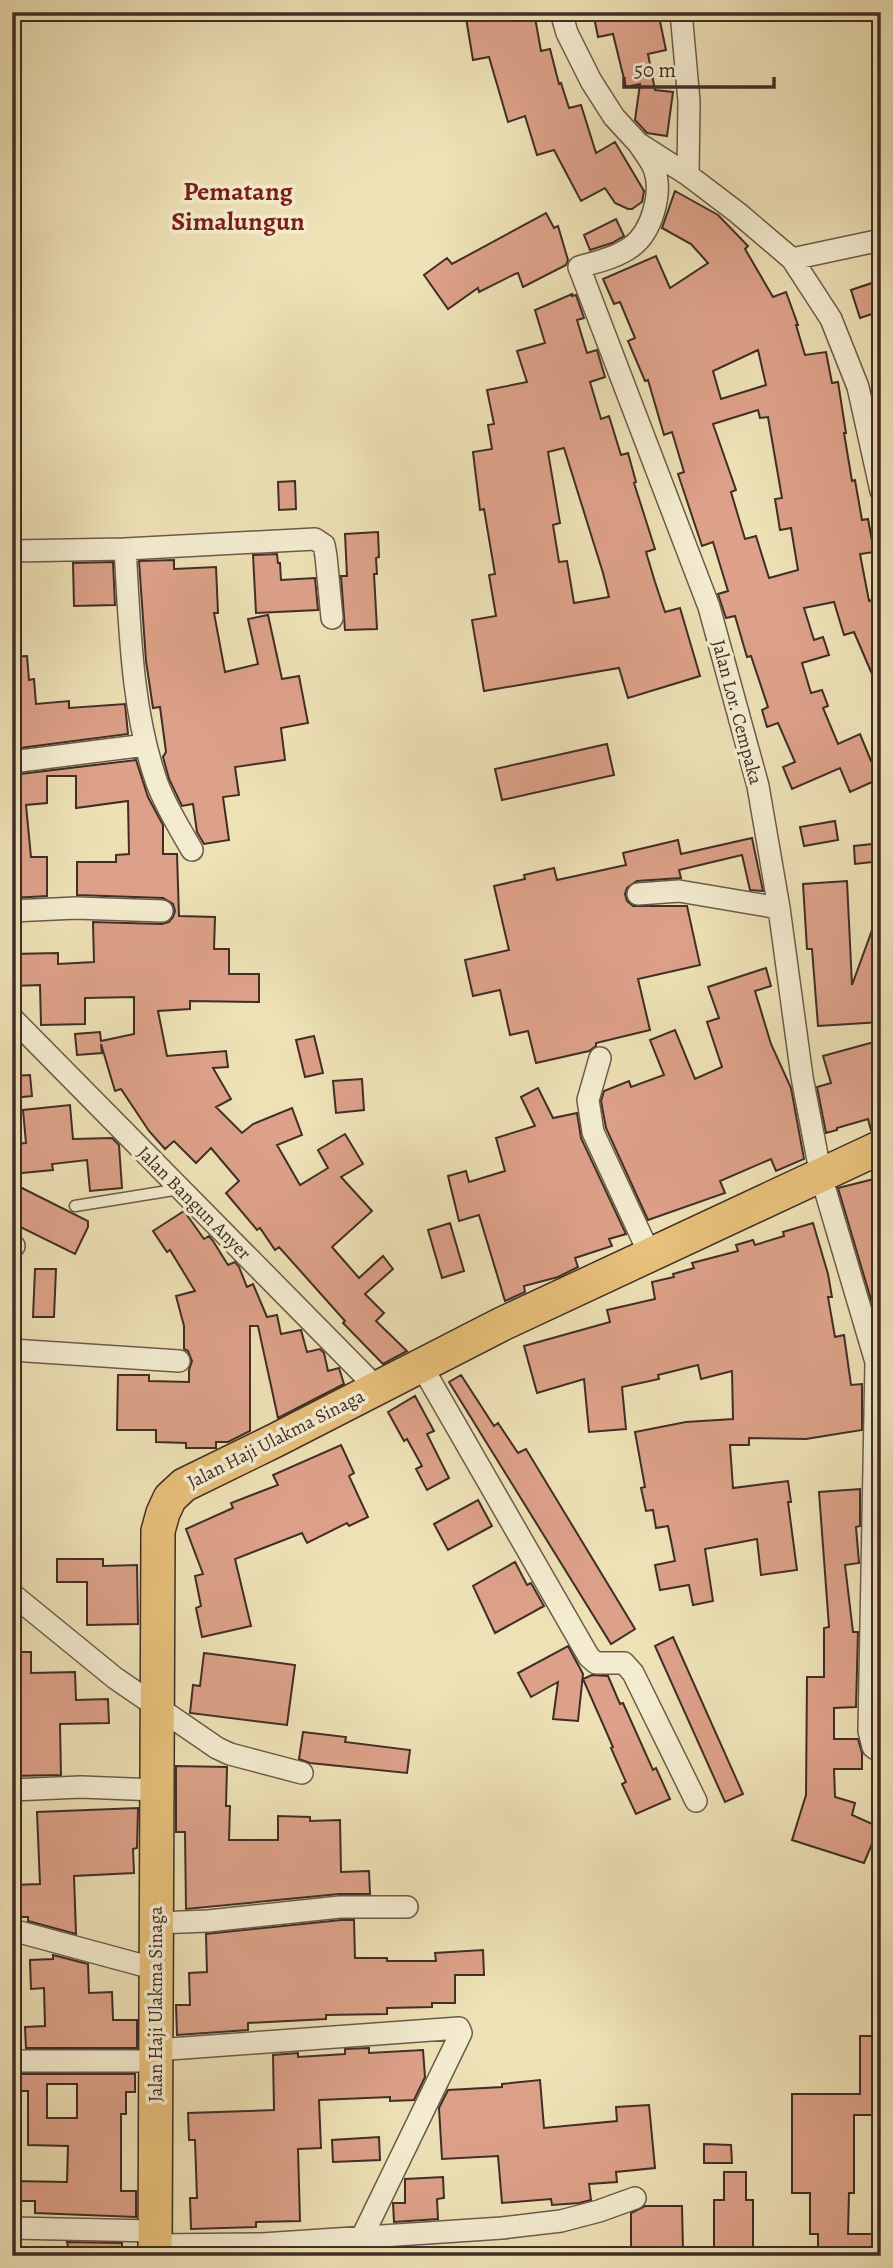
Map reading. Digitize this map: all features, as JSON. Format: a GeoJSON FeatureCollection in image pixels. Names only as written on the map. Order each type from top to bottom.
{"type":"FeatureCollection","features":[{"type":"Feature","properties":{"kind":"main road","name":"Jalan Haji Ulakma Sinaga"},"geometry":{"type":"LineString","coordinates":[[155,2244],[158,1531],[170,1498],[184,1485],[502,1324],[881,1147]]}},
{"type":"Feature","properties":{"kind":"street"},"geometry":{"type":"LineString","coordinates":[[561,12],[567,33],[591,81],[614,117],[638,143],[688,175],[792,259],[831,319],[847,355],[858,387],[881,491]]}},
{"type":"Feature","properties":{"kind":"street"},"geometry":{"type":"LineString","coordinates":[[681,12],[689,101],[688,175]]}},
{"type":"Feature","properties":{"kind":"street","name":"Jalan Lor. Cempaka"},"geometry":{"type":"LineString","coordinates":[[638,143],[654,168],[657,188],[646,229],[632,247],[579,267],[709,607],[758,786],[779,908],[802,1077],[821,1177],[876,1362],[869,1731],[873,1747],[881,1752]]}},
{"type":"Feature","properties":{"kind":"street"},"geometry":{"type":"LineString","coordinates":[[792,259],[881,240]]}},
{"type":"Feature","properties":{"kind":"street"},"geometry":{"type":"LineString","coordinates":[[12,551],[320,541],[326,555],[332,618]]}},
{"type":"Feature","properties":{"kind":"street"},"geometry":{"type":"LineString","coordinates":[[125,549],[138,704],[146,745],[158,784],[191,850]]}},
{"type":"Feature","properties":{"kind":"street"},"geometry":{"type":"LineString","coordinates":[[12,762],[146,745]]}},
{"type":"Feature","properties":{"kind":"street"},"geometry":{"type":"LineString","coordinates":[[638,894],[679,891],[779,908]]}},
{"type":"Feature","properties":{"kind":"street"},"geometry":{"type":"LineString","coordinates":[[12,911],[76,908],[162,911]]}},
{"type":"Feature","properties":{"kind":"street","name":"Jalan Bangun Anyer"},"geometry":{"type":"LineString","coordinates":[[12,1018],[377,1388]]}},
{"type":"Feature","properties":{"kind":"street"},"geometry":{"type":"LineString","coordinates":[[600,1058],[588,1100],[593,1132],[650,1255]]}},
{"type":"Feature","properties":{"kind":"street"},"geometry":{"type":"LineString","coordinates":[[12,1350],[179,1361]]}},
{"type":"Feature","properties":{"kind":"street"},"geometry":{"type":"LineString","coordinates":[[421,1365],[590,1657],[596,1663],[624,1662],[633,1672],[696,1801]]}},
{"type":"Feature","properties":{"kind":"street"},"geometry":{"type":"LineString","coordinates":[[12,1594],[116,1678],[230,1754],[302,1773]]}},
{"type":"Feature","properties":{"kind":"street"},"geometry":{"type":"LineString","coordinates":[[12,1790],[81,1787],[157,1790]]}},
{"type":"Feature","properties":{"kind":"street"},"geometry":{"type":"LineString","coordinates":[[157,1923],[208,1921],[340,1907],[407,1908]]}},
{"type":"Feature","properties":{"kind":"street"},"geometry":{"type":"LineString","coordinates":[[12,1930],[156,1969]]}},
{"type":"Feature","properties":{"kind":"street"},"geometry":{"type":"LineString","coordinates":[[12,2061],[156,2055],[459,2028],[461,2033],[362,2237]]}},
{"type":"Feature","properties":{"kind":"street"},"geometry":{"type":"LineString","coordinates":[[12,2228],[155,2244],[262,2244],[502,2228],[561,2221],[635,2198]]}},
{"type":"Feature","properties":{"kind":"lane"},"geometry":{"type":"LineString","coordinates":[[75,1206],[180,1189]]}},
{"type":"Feature","properties":{"kind":"building"},"geometry":{"type":"Polygon","coordinates":[[[465,12],[534,12],[541,51],[550,49],[559,84],[561,83],[569,108],[581,105],[596,153],[615,142],[644,191],[642,202],[628,209],[615,203],[605,188],[581,201],[554,150],[537,155],[525,116],[508,122],[489,57],[473,60],[465,12]]]}},
{"type":"Feature","properties":{"kind":"building"},"geometry":{"type":"Polygon","coordinates":[[[593,12],[658,12],[666,50],[648,54],[655,90],[673,92],[667,136],[647,133],[635,120],[640,84],[626,87],[613,34],[598,37],[593,12]]]}},
{"type":"Feature","properties":{"kind":"building"},"geometry":{"type":"Polygon","coordinates":[[[675,191],[718,215],[748,246],[745,249],[773,297],[786,292],[805,355],[826,352],[832,383],[838,382],[852,481],[855,480],[862,520],[868,519],[874,552],[860,554],[869,601],[881,597],[881,695],[854,632],[844,635],[834,602],[804,608],[814,640],[823,637],[829,655],[802,663],[811,693],[822,690],[828,706],[823,708],[838,744],[860,734],[871,761],[881,757],[881,778],[850,792],[840,768],[792,789],[783,767],[795,762],[778,723],[767,727],[762,710],[768,707],[751,656],[747,657],[735,616],[726,618],[718,594],[728,591],[713,542],[702,546],[678,474],[684,472],[672,432],[664,435],[648,380],[645,381],[628,341],[635,338],[620,302],[614,304],[603,279],[656,256],[670,288],[708,263],[691,244],[662,228],[675,191]],[[758,350],[713,371],[721,399],[766,385],[758,350]],[[758,410],[713,424],[736,490],[731,492],[745,539],[756,536],[769,578],[798,570],[791,528],[780,530],[775,499],[782,498],[768,417],[760,418],[758,410]]]}},
{"type":"Feature","properties":{"kind":"building"},"geometry":{"type":"Polygon","coordinates":[[[546,213],[554,228],[558,226],[568,260],[566,265],[523,287],[518,273],[515,274],[479,292],[478,288],[448,309],[424,275],[447,258],[452,264],[546,213]]]}},
{"type":"Feature","properties":{"kind":"building"},"geometry":{"type":"Polygon","coordinates":[[[616,219],[624,236],[590,250],[584,235],[616,219]]]}},
{"type":"Feature","properties":{"kind":"building"},"geometry":{"type":"Polygon","coordinates":[[[881,280],[881,311],[860,318],[851,290],[881,280]]]}},
{"type":"Feature","properties":{"kind":"building"},"geometry":{"type":"Polygon","coordinates":[[[572,294],[576,295],[584,318],[577,320],[587,353],[597,350],[605,377],[590,382],[601,419],[609,416],[621,455],[628,453],[636,482],[634,483],[655,549],[646,552],[655,582],[665,612],[680,608],[700,676],[628,698],[619,668],[484,691],[472,620],[496,616],[489,575],[495,574],[484,509],[480,510],[473,452],[492,449],[488,425],[494,424],[487,390],[527,382],[517,351],[545,343],[535,310],[572,294]],[[564,448],[548,452],[560,523],[553,525],[559,562],[567,561],[574,603],[609,597],[564,448]]]}},
{"type":"Feature","properties":{"kind":"building"},"geometry":{"type":"Polygon","coordinates":[[[295,481],[296,509],[279,510],[278,482],[295,481]]]}},
{"type":"Feature","properties":{"kind":"building"},"geometry":{"type":"Polygon","coordinates":[[[378,532],[379,557],[376,558],[377,574],[374,574],[377,629],[345,630],[341,576],[347,576],[345,534],[378,532]]]}},
{"type":"Feature","properties":{"kind":"building"},"geometry":{"type":"Polygon","coordinates":[[[277,554],[281,580],[315,578],[318,610],[256,613],[253,555],[277,554]]]}},
{"type":"Feature","properties":{"kind":"building"},"geometry":{"type":"Polygon","coordinates":[[[174,560],[174,569],[216,567],[218,613],[214,613],[225,672],[258,664],[248,619],[268,615],[282,679],[299,676],[308,723],[281,728],[285,760],[235,767],[239,795],[223,797],[229,840],[204,844],[197,832],[193,804],[182,806],[169,779],[163,757],[166,752],[160,707],[153,708],[146,661],[139,561],[174,560]]]}},
{"type":"Feature","properties":{"kind":"building"},"geometry":{"type":"Polygon","coordinates":[[[113,562],[115,605],[74,606],[73,563],[113,562]]]}},
{"type":"Feature","properties":{"kind":"building"},"geometry":{"type":"Polygon","coordinates":[[[27,656],[29,680],[34,679],[36,704],[69,701],[69,708],[125,704],[128,734],[12,749],[12,657],[27,656]]]}},
{"type":"Feature","properties":{"kind":"building"},"geometry":{"type":"Polygon","coordinates":[[[607,744],[614,775],[502,800],[495,769],[607,744]]]}},
{"type":"Feature","properties":{"kind":"building"},"geometry":{"type":"Polygon","coordinates":[[[136,760],[148,797],[163,825],[163,854],[177,854],[179,916],[215,917],[214,949],[229,949],[229,974],[259,974],[259,1002],[190,1001],[190,1009],[158,1011],[167,1056],[226,1051],[228,1067],[213,1068],[231,1099],[216,1107],[242,1133],[253,1124],[292,1108],[302,1135],[277,1145],[300,1185],[328,1168],[318,1150],[345,1134],[363,1164],[341,1177],[372,1211],[332,1247],[359,1278],[383,1256],[393,1269],[365,1294],[384,1313],[376,1321],[407,1351],[383,1364],[343,1323],[345,1321],[279,1247],[275,1250],[260,1228],[257,1230],[226,1193],[239,1181],[211,1148],[196,1163],[174,1141],[165,1149],[149,1131],[121,1089],[115,1091],[101,1044],[102,1053],[77,1055],[75,1034],[100,1032],[101,1041],[134,1034],[134,997],[85,998],[85,1024],[41,1025],[40,985],[12,986],[12,954],[58,953],[58,964],[94,962],[93,922],[162,924],[173,917],[173,904],[163,898],[77,895],[77,862],[116,862],[116,855],[129,854],[128,801],[76,808],[76,776],[47,776],[47,803],[26,805],[31,857],[47,857],[47,896],[12,898],[12,775],[136,760]]]}},
{"type":"Feature","properties":{"kind":"building"},"geometry":{"type":"Polygon","coordinates":[[[835,821],[838,840],[804,846],[800,827],[835,821]]]}},
{"type":"Feature","properties":{"kind":"building"},"geometry":{"type":"Polygon","coordinates":[[[752,838],[763,891],[750,890],[742,855],[679,870],[681,878],[637,881],[627,888],[627,901],[633,906],[687,906],[700,965],[638,979],[650,1030],[596,1043],[589,1051],[536,1063],[528,1031],[510,1035],[500,990],[473,996],[465,960],[509,950],[494,886],[525,879],[524,875],[554,868],[557,880],[626,865],[623,853],[678,840],[681,854],[752,838]]]}},
{"type":"Feature","properties":{"kind":"building"},"geometry":{"type":"Polygon","coordinates":[[[881,843],[881,861],[855,864],[854,846],[881,843]]]}},
{"type":"Feature","properties":{"kind":"building"},"geometry":{"type":"Polygon","coordinates":[[[847,881],[852,985],[881,911],[881,1022],[818,1026],[812,949],[807,949],[803,884],[847,881]]]}},
{"type":"Feature","properties":{"kind":"building"},"geometry":{"type":"Polygon","coordinates":[[[766,968],[771,986],[755,991],[771,1044],[791,1088],[804,1159],[776,1171],[771,1159],[720,1181],[725,1193],[648,1220],[606,1128],[601,1101],[604,1091],[629,1081],[631,1087],[664,1075],[650,1040],[675,1030],[695,1079],[722,1067],[707,1022],[719,1018],[708,987],[766,968]]]}},
{"type":"Feature","properties":{"kind":"building"},"geometry":{"type":"Polygon","coordinates":[[[314,1036],[323,1073],[305,1077],[296,1040],[314,1036]]]}},
{"type":"Feature","properties":{"kind":"building"},"geometry":{"type":"Polygon","coordinates":[[[881,1040],[881,1128],[871,1130],[868,1119],[826,1133],[817,1087],[831,1083],[823,1056],[881,1040]]]}},
{"type":"Feature","properties":{"kind":"building"},"geometry":{"type":"Polygon","coordinates":[[[30,1075],[32,1096],[12,1098],[12,1076],[30,1075]]]}},
{"type":"Feature","properties":{"kind":"building"},"geometry":{"type":"Polygon","coordinates":[[[362,1079],[364,1110],[336,1113],[333,1081],[362,1079]]]}},
{"type":"Feature","properties":{"kind":"building"},"geometry":{"type":"Polygon","coordinates":[[[538,1088],[553,1118],[577,1113],[581,1138],[626,1234],[609,1239],[612,1246],[575,1258],[578,1267],[558,1277],[524,1286],[525,1292],[505,1301],[479,1215],[459,1221],[448,1176],[466,1171],[469,1182],[505,1171],[496,1138],[535,1126],[521,1097],[538,1088]]]}},
{"type":"Feature","properties":{"kind":"building"},"geometry":{"type":"Polygon","coordinates":[[[70,1105],[73,1139],[112,1138],[119,1145],[122,1188],[90,1191],[87,1160],[52,1164],[53,1170],[12,1174],[12,1144],[26,1143],[23,1110],[70,1105]]]}},
{"type":"Feature","properties":{"kind":"building"},"geometry":{"type":"Polygon","coordinates":[[[874,1179],[881,1207],[881,1320],[877,1320],[838,1188],[874,1179]]]}},
{"type":"Feature","properties":{"kind":"building"},"geometry":{"type":"Polygon","coordinates":[[[12,1183],[88,1221],[88,1227],[75,1254],[12,1223],[12,1183]]]}},
{"type":"Feature","properties":{"kind":"building"},"geometry":{"type":"Polygon","coordinates":[[[184,1211],[204,1239],[209,1236],[228,1265],[235,1262],[247,1287],[253,1284],[267,1317],[277,1315],[281,1334],[301,1330],[307,1352],[320,1349],[324,1353],[328,1371],[339,1368],[344,1384],[278,1418],[258,1326],[250,1326],[250,1431],[228,1442],[216,1442],[216,1448],[186,1448],[186,1443],[156,1442],[156,1430],[117,1430],[118,1375],[149,1375],[149,1381],[189,1382],[192,1361],[188,1351],[184,1349],[184,1326],[176,1296],[195,1291],[170,1250],[167,1252],[153,1231],[184,1211]]]}},
{"type":"Feature","properties":{"kind":"building"},"geometry":{"type":"Polygon","coordinates":[[[450,1223],[464,1271],[442,1278],[428,1230],[450,1223]]]}},
{"type":"Feature","properties":{"kind":"building"},"geometry":{"type":"Polygon","coordinates":[[[813,1223],[828,1274],[832,1297],[828,1297],[835,1337],[844,1335],[851,1385],[862,1384],[862,1430],[806,1439],[749,1438],[749,1445],[730,1445],[733,1488],[788,1481],[791,1502],[788,1502],[797,1570],[761,1575],[757,1539],[705,1549],[713,1601],[693,1605],[689,1585],[660,1590],[655,1565],[675,1561],[668,1526],[656,1528],[653,1510],[646,1511],[641,1488],[645,1487],[635,1432],[686,1422],[733,1419],[732,1371],[701,1379],[698,1365],[658,1375],[659,1379],[622,1387],[626,1429],[589,1432],[584,1379],[537,1393],[524,1346],[610,1322],[607,1310],[655,1299],[652,1282],[674,1277],[673,1274],[694,1268],[692,1263],[738,1251],[736,1245],[753,1240],[755,1245],[784,1236],[783,1232],[813,1223]]]}},
{"type":"Feature","properties":{"kind":"building"},"geometry":{"type":"Polygon","coordinates":[[[35,1269],[56,1269],[54,1317],[33,1317],[35,1269]]]}},
{"type":"Feature","properties":{"kind":"building"},"geometry":{"type":"Polygon","coordinates":[[[461,1375],[494,1426],[498,1423],[518,1453],[526,1449],[635,1629],[611,1644],[449,1382],[461,1375]]]}},
{"type":"Feature","properties":{"kind":"building"},"geometry":{"type":"Polygon","coordinates":[[[415,1396],[434,1431],[427,1434],[449,1478],[427,1490],[416,1469],[422,1466],[388,1412],[415,1396]]]}},
{"type":"Feature","properties":{"kind":"building"},"geometry":{"type":"Polygon","coordinates":[[[341,1445],[354,1473],[349,1476],[368,1517],[349,1526],[347,1523],[307,1543],[302,1533],[235,1559],[251,1626],[202,1637],[196,1608],[201,1606],[195,1576],[203,1574],[186,1529],[233,1508],[231,1503],[278,1485],[273,1475],[341,1445]]]}},
{"type":"Feature","properties":{"kind":"building"},"geometry":{"type":"Polygon","coordinates":[[[860,1489],[860,1526],[856,1527],[859,1563],[845,1565],[853,1632],[858,1632],[856,1707],[834,1708],[834,1739],[858,1739],[862,1753],[862,1769],[834,1769],[835,1797],[855,1803],[852,1815],[879,1827],[864,1863],[792,1840],[806,1795],[807,1677],[824,1677],[824,1628],[829,1627],[819,1492],[860,1489]]]}},
{"type":"Feature","properties":{"kind":"building"},"geometry":{"type":"Polygon","coordinates":[[[478,1500],[492,1526],[448,1550],[434,1524],[478,1500]]]}},
{"type":"Feature","properties":{"kind":"building"},"geometry":{"type":"Polygon","coordinates":[[[57,1559],[103,1559],[103,1566],[137,1565],[138,1624],[87,1625],[87,1582],[57,1582],[57,1559]]]}},
{"type":"Feature","properties":{"kind":"building"},"geometry":{"type":"Polygon","coordinates":[[[515,1562],[527,1585],[531,1583],[544,1606],[495,1633],[473,1586],[515,1562]]]}},
{"type":"Feature","properties":{"kind":"building"},"geometry":{"type":"Polygon","coordinates":[[[673,1637],[743,1794],[725,1802],[655,1646],[673,1637]]]}},
{"type":"Feature","properties":{"kind":"building"},"geometry":{"type":"Polygon","coordinates":[[[568,1646],[583,1674],[578,1721],[553,1719],[558,1682],[531,1697],[518,1673],[568,1646]]]}},
{"type":"Feature","properties":{"kind":"building"},"geometry":{"type":"Polygon","coordinates":[[[12,1652],[31,1652],[31,1673],[75,1672],[76,1700],[108,1699],[109,1723],[60,1724],[61,1775],[12,1776],[12,1652]]]}},
{"type":"Feature","properties":{"kind":"building"},"geometry":{"type":"Polygon","coordinates":[[[204,1653],[295,1665],[287,1725],[190,1713],[193,1685],[200,1686],[204,1653]]]}},
{"type":"Feature","properties":{"kind":"building"},"geometry":{"type":"Polygon","coordinates":[[[592,1675],[608,1676],[653,1770],[656,1768],[670,1799],[636,1814],[622,1784],[626,1782],[611,1748],[613,1747],[583,1679],[592,1675]]]}},
{"type":"Feature","properties":{"kind":"building"},"geometry":{"type":"Polygon","coordinates":[[[303,1732],[346,1737],[345,1742],[410,1750],[407,1773],[310,1763],[299,1759],[303,1732]]]}},
{"type":"Feature","properties":{"kind":"building"},"geometry":{"type":"Polygon","coordinates":[[[176,1766],[227,1767],[229,1840],[278,1840],[278,1816],[310,1817],[310,1821],[340,1820],[341,1872],[369,1871],[370,1894],[339,1894],[186,1909],[185,1832],[176,1832],[176,1766]]]}},
{"type":"Feature","properties":{"kind":"building"},"geometry":{"type":"Polygon","coordinates":[[[138,1808],[137,1848],[133,1849],[134,1873],[74,1876],[76,1934],[28,1921],[28,1917],[12,1917],[12,1885],[40,1884],[37,1812],[138,1808]]]}},
{"type":"Feature","properties":{"kind":"building"},"geometry":{"type":"Polygon","coordinates":[[[354,1920],[355,1958],[436,1961],[435,1953],[483,1950],[484,1975],[455,1975],[455,2003],[432,2003],[432,2007],[387,2008],[387,2014],[326,2015],[326,2019],[248,2023],[248,2030],[177,2035],[176,2005],[190,2005],[189,1973],[207,1972],[206,1934],[354,1920]]]}},
{"type":"Feature","properties":{"kind":"building"},"geometry":{"type":"Polygon","coordinates":[[[53,1955],[88,1964],[89,1993],[112,1992],[113,2020],[137,2020],[137,2048],[26,2048],[25,2027],[45,2026],[44,1988],[31,1989],[30,1960],[53,1959],[53,1955]]]}},
{"type":"Feature","properties":{"kind":"building"},"geometry":{"type":"Polygon","coordinates":[[[860,2036],[881,2036],[881,2115],[854,2115],[854,2193],[849,2193],[848,2234],[881,2234],[881,2256],[818,2256],[818,2234],[810,2234],[810,2193],[792,2193],[792,2094],[860,2094],[860,2036]]]}},
{"type":"Feature","properties":{"kind":"building"},"geometry":{"type":"Polygon","coordinates":[[[369,2048],[369,2053],[423,2050],[425,2077],[414,2100],[390,2101],[390,2097],[319,2100],[321,2148],[298,2149],[300,2221],[256,2222],[256,2227],[191,2229],[190,2198],[197,2198],[195,2140],[189,2140],[188,2113],[274,2110],[273,2055],[298,2053],[298,2057],[345,2054],[345,2049],[369,2048]]]}},
{"type":"Feature","properties":{"kind":"building"},"geometry":{"type":"Polygon","coordinates":[[[18,2074],[135,2074],[135,2092],[126,2092],[126,2114],[121,2114],[121,2191],[136,2191],[136,2217],[35,2213],[35,2201],[12,2201],[12,2181],[67,2182],[68,2146],[28,2145],[28,2091],[17,2091],[18,2074]],[[47,2084],[47,2118],[77,2118],[77,2084],[47,2084]]]}},
{"type":"Feature","properties":{"kind":"building"},"geometry":{"type":"Polygon","coordinates":[[[540,2080],[544,2128],[617,2121],[616,2107],[649,2105],[655,2168],[616,2172],[617,2182],[589,2184],[591,2200],[579,2203],[552,2205],[551,2199],[502,2203],[498,2156],[442,2159],[439,2108],[448,2090],[502,2087],[502,2084],[540,2080]]]}},
{"type":"Feature","properties":{"kind":"building"},"geometry":{"type":"Polygon","coordinates":[[[379,2137],[380,2160],[333,2162],[332,2140],[379,2137]]]}},
{"type":"Feature","properties":{"kind":"building"},"geometry":{"type":"Polygon","coordinates":[[[704,2144],[731,2145],[732,2163],[704,2163],[704,2144]]]}},
{"type":"Feature","properties":{"kind":"building"},"geometry":{"type":"Polygon","coordinates":[[[724,2172],[746,2172],[746,2200],[753,2200],[753,2256],[714,2256],[714,2200],[724,2200],[724,2172]]]}},
{"type":"Feature","properties":{"kind":"building"},"geometry":{"type":"Polygon","coordinates":[[[443,2177],[444,2198],[437,2199],[438,2219],[394,2222],[393,2203],[405,2203],[405,2179],[443,2177]]]}},
{"type":"Feature","properties":{"kind":"building"},"geometry":{"type":"Polygon","coordinates":[[[645,2206],[682,2206],[683,2251],[631,2251],[631,2213],[645,2206]]]}},
{"type":"Feature","properties":{"kind":"building"},"geometry":{"type":"Polygon","coordinates":[[[67,2242],[122,2243],[122,2256],[70,2256],[67,2242]]]}},
{"type":"Feature","properties":{"kind":"district","name":"Pematang Simalungun"},"geometry":{"type":"Point","coordinates":[238,206]}}]}
